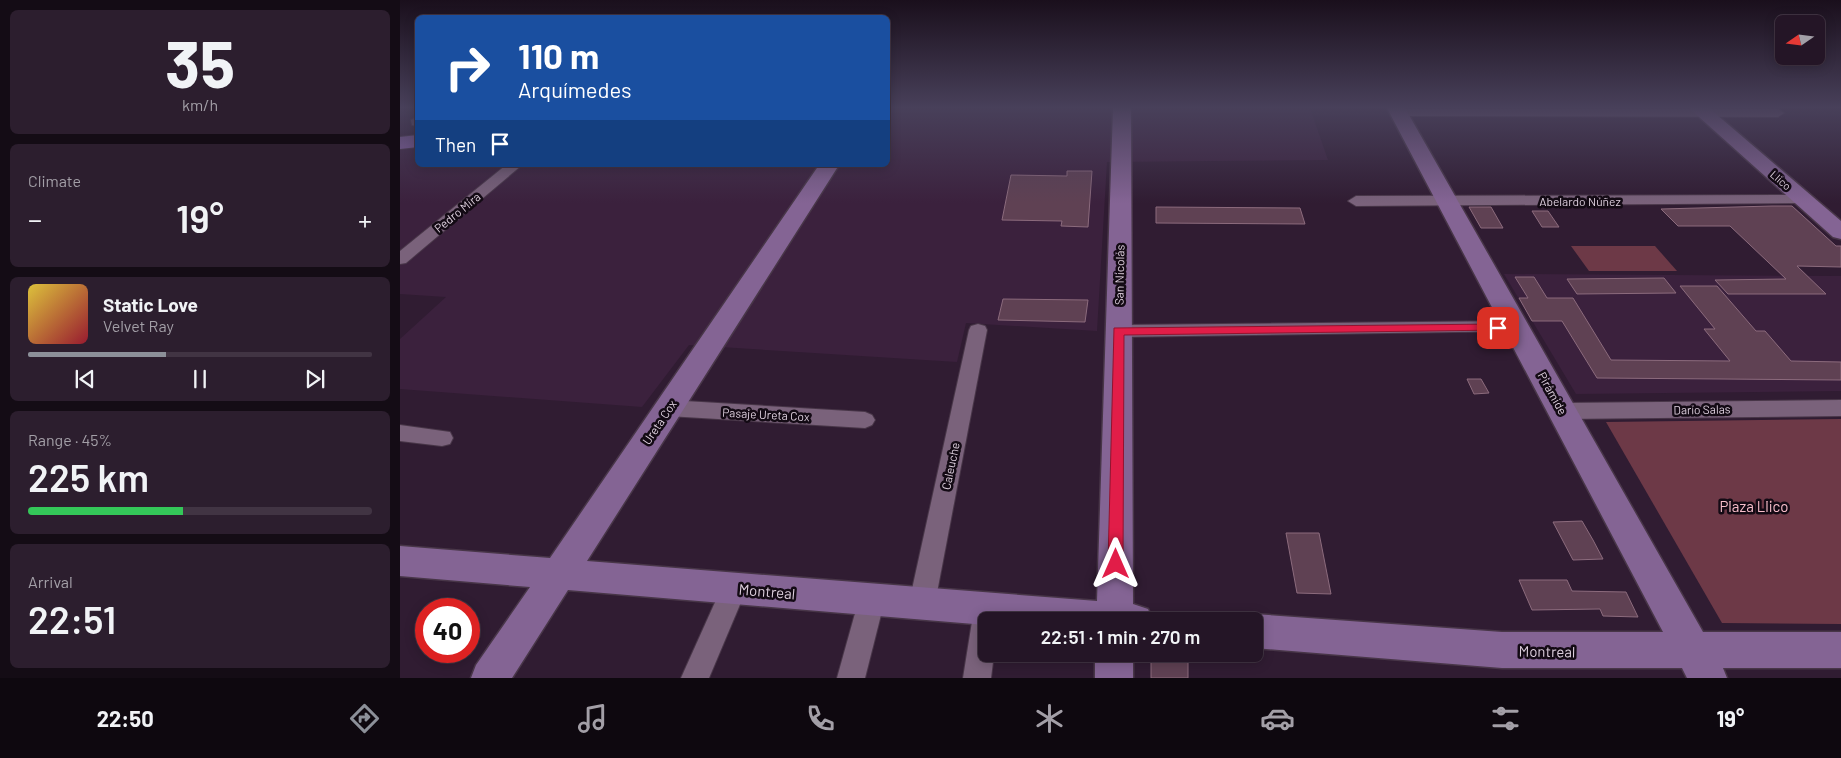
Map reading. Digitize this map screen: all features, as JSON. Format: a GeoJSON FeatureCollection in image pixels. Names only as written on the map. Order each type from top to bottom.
{"type":"FeatureCollection","features":[{"type":"Feature","properties":{"kind":"street","name":"San Nicolás"},"geometry":{"type":"LineString","coordinates":[[1120,612],[1118,331],[1121,140]]}},
{"type":"Feature","properties":{"kind":"street","name":"Pirámide"},"geometry":{"type":"LineString","coordinates":[[1414,140],[1701,664]]}},
{"type":"Feature","properties":{"kind":"street","name":"Llico"},"geometry":{"type":"LineString","coordinates":[[1735,140],[1841,232]]}},
{"type":"Feature","properties":{"kind":"street","name":"Pedro Mira"},"geometry":{"type":"LineString","coordinates":[[400,259],[513,167]]}},
{"type":"Feature","properties":{"kind":"street","name":"Ureta Cox"},"geometry":{"type":"LineString","coordinates":[[490,678],[828,167]]}},
{"type":"Feature","properties":{"kind":"street","name":"Abelardo Núñez"},"geometry":{"type":"LineString","coordinates":[[1356,201],[1804,200]]}},
{"type":"Feature","properties":{"kind":"street"},"geometry":{"type":"LineString","coordinates":[[1118,331],[1516,327]]}},
{"type":"Feature","properties":{"kind":"street","name":"Caleuche"},"geometry":{"type":"LineString","coordinates":[[922,603],[978,330]]}},
{"type":"Feature","properties":{"kind":"street","name":"Pasaje Ureta Cox"},"geometry":{"type":"LineString","coordinates":[[668,408],[865,420]]}},
{"type":"Feature","properties":{"kind":"street","name":"Darío Salas"},"geometry":{"type":"LineString","coordinates":[[1562,411],[1841,408]]}},
{"type":"Feature","properties":{"kind":"street"},"geometry":{"type":"LineString","coordinates":[[400,434],[442,438]]}},
{"type":"Feature","properties":{"kind":"street","name":"Montreal"},"geometry":{"type":"LineString","coordinates":[[400,561],[922,603],[1007,612]]}},
{"type":"Feature","properties":{"kind":"street"},"geometry":{"type":"LineString","coordinates":[[696,678],[734,588]]}},
{"type":"Feature","properties":{"kind":"street"},"geometry":{"type":"LineString","coordinates":[[851,678],[872,599]]}},
{"type":"Feature","properties":{"kind":"street"},"geometry":{"type":"LineString","coordinates":[[977,678],[987,609]]}},
{"type":"Feature","properties":{"kind":"street","name":"Montreal"},"geometry":{"type":"LineString","coordinates":[[1263,632],[1701,664],[1841,650]]}},
{"type":"Feature","properties":{"kind":"street","name":"San Nicolás"},"geometry":{"type":"LineString","coordinates":[[1114,678],[1116,662]]}},
{"type":"Feature","properties":{"kind":"shaded area"},"geometry":{"type":"Polygon","coordinates":[[[890,140],[1321,140],[1328,160],[1107,162],[1097,331],[966,323],[957,362],[689,345],[642,407],[400,389],[400,339],[446,297],[400,294],[400,147],[415,144],[415,167],[890,167],[890,140]]]}},
{"type":"Feature","properties":{"kind":"shaded area"},"geometry":{"type":"Polygon","coordinates":[[[1504,274],[1841,276],[1841,391],[1576,394],[1504,274]]]}},
{"type":"Feature","properties":{"kind":"green space"},"geometry":{"type":"Polygon","coordinates":[[[1571,246],[1655,246],[1677,271],[1589,271],[1571,246]]]}},
{"type":"Feature","properties":{"kind":"green space","name":"Plaza Llico"},"geometry":{"type":"Polygon","coordinates":[[[1841,419],[1841,624],[1722,623],[1606,422],[1841,419]]]}},
{"type":"Feature","properties":{"kind":"building"},"geometry":{"type":"Polygon","coordinates":[[[1067,171],[1092,171],[1088,227],[1061,226],[1062,221],[1002,220],[1011,175],[1067,176],[1067,171]]]}},
{"type":"Feature","properties":{"kind":"building"},"geometry":{"type":"Polygon","coordinates":[[[1792,206],[1836,246],[1841,246],[1841,267],[1797,266],[1826,294],[1728,294],[1715,280],[1786,279],[1730,226],[1678,226],[1661,209],[1792,206]]]}},
{"type":"Feature","properties":{"kind":"building"},"geometry":{"type":"Polygon","coordinates":[[[1156,207],[1300,208],[1305,224],[1156,223],[1156,207]]]}},
{"type":"Feature","properties":{"kind":"building"},"geometry":{"type":"Polygon","coordinates":[[[1469,207],[1491,207],[1503,228],[1481,228],[1469,207]]]}},
{"type":"Feature","properties":{"kind":"building"},"geometry":{"type":"Polygon","coordinates":[[[1532,211],[1548,211],[1559,227],[1542,227],[1532,211]]]}},
{"type":"Feature","properties":{"kind":"building"},"geometry":{"type":"Polygon","coordinates":[[[1515,277],[1534,277],[1547,298],[1573,298],[1611,360],[1730,361],[1704,329],[1715,329],[1680,286],[1717,286],[1756,331],[1765,331],[1791,361],[1841,362],[1841,380],[1597,378],[1562,321],[1532,321],[1519,298],[1528,298],[1515,277]]]}},
{"type":"Feature","properties":{"kind":"building"},"geometry":{"type":"Polygon","coordinates":[[[1664,278],[1676,293],[1577,294],[1567,279],[1664,278]]]}},
{"type":"Feature","properties":{"kind":"building"},"geometry":{"type":"Polygon","coordinates":[[[1003,299],[1088,300],[1085,322],[998,320],[1003,299]]]}},
{"type":"Feature","properties":{"kind":"building"},"geometry":{"type":"Polygon","coordinates":[[[1467,379],[1481,379],[1489,393],[1474,394],[1467,379]]]}},
{"type":"Feature","properties":{"kind":"building"},"geometry":{"type":"Polygon","coordinates":[[[1582,521],[1603,559],[1573,560],[1553,522],[1582,521]]]}},
{"type":"Feature","properties":{"kind":"building"},"geometry":{"type":"Polygon","coordinates":[[[1286,533],[1319,533],[1331,594],[1297,593],[1286,533]]]}},
{"type":"Feature","properties":{"kind":"building"},"geometry":{"type":"Polygon","coordinates":[[[1519,580],[1567,580],[1572,591],[1626,592],[1638,617],[1603,616],[1600,609],[1532,610],[1519,580]]]}},
{"type":"Feature","properties":{"kind":"building"},"geometry":{"type":"Polygon","coordinates":[[[1151,662],[1188,662],[1188,678],[1151,678],[1151,662]]]}},
{"type":"Feature","properties":{"kind":"route"},"geometry":{"type":"LineString","coordinates":[[1116,564],[1118,331],[1498,328]]}}]}
